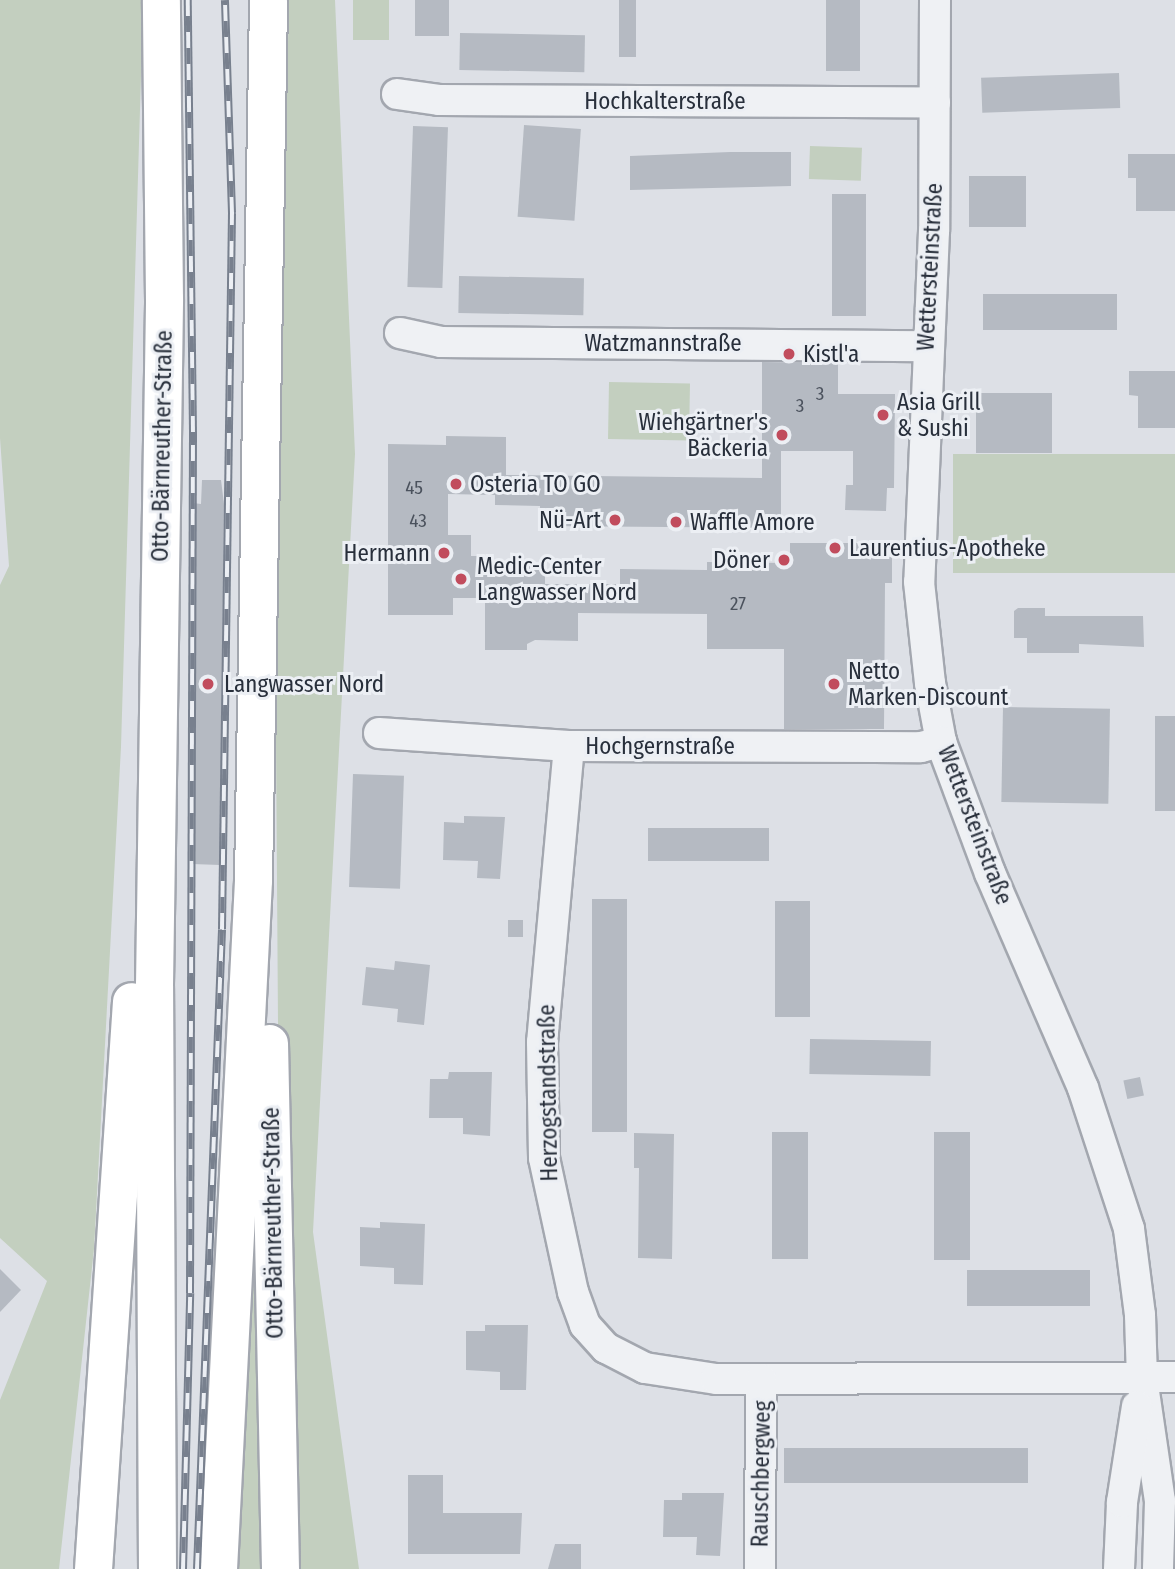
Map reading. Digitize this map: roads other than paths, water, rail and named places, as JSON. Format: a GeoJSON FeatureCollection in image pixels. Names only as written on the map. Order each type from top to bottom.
{"type":"FeatureCollection","features":[{"type":"Feature","properties":{"kind":"main road","name":"Otto-Bärnreuther-Straße"},"geometry":{"type":"LineString","coordinates":[[157,1569],[155,891],[164,299],[161,0]]}},
{"type":"Feature","properties":{"kind":"main road","name":"Otto-Bärnreuther-Straße"},"geometry":{"type":"LineString","coordinates":[[218,1569],[253,880],[268,0]]}},
{"type":"Feature","properties":{"kind":"main road","name":"Otto-Bärnreuther-Straße"},"geometry":{"type":"LineString","coordinates":[[253,880],[267,931],[280,1569]]}},
{"type":"Feature","properties":{"kind":"main road","name":"Otto-Bärnreuther-Straße"},"geometry":{"type":"LineString","coordinates":[[93,1569],[93,1522],[134,953],[155,891]]}},
{"type":"Feature","properties":{"kind":"main road","name":"Otto-Bärnreuther-Straße"},"geometry":{"type":"LineString","coordinates":[[79,1569],[93,1522]]}},
{"type":"Feature","properties":{"kind":"street","name":"Wettersteinstraße"},"geometry":{"type":"LineString","coordinates":[[935,0],[935,103],[919,582],[942,743],[1109,1160],[1134,1261],[1142,1378],[1160,1502],[1158,1569]]}},
{"type":"Feature","properties":{"kind":"street","name":"Hochkalterstraße"},"geometry":{"type":"LineString","coordinates":[[397,94],[439,100],[935,103]]}},
{"type":"Feature","properties":{"kind":"street","name":"Watzmannstraße"},"geometry":{"type":"LineString","coordinates":[[400,333],[441,342],[927,346]]}},
{"type":"Feature","properties":{"kind":"street","name":"Hochgernstraße"},"geometry":{"type":"LineString","coordinates":[[379,733],[569,746],[921,747],[942,743]]}},
{"type":"Feature","properties":{"kind":"street","name":"Herzogstandstraße"},"geometry":{"type":"LineString","coordinates":[[569,746],[542,1042],[544,1158],[573,1292],[585,1325],[622,1359],[645,1368],[716,1379],[1175,1377]]}},
{"type":"Feature","properties":{"kind":"street","name":"Wettersteinstraße"},"geometry":{"type":"LineString","coordinates":[[1119,1569],[1122,1502],[1142,1378]]}},
{"type":"Feature","properties":{"kind":"street","name":"Rauschbergweg"},"geometry":{"type":"LineString","coordinates":[[760,1569],[761,1379]]}},
{"type":"Feature","properties":{"kind":"railway"},"geometry":{"type":"LineString","coordinates":[[183,1569],[190,1293],[193,432],[188,0]]}},
{"type":"Feature","properties":{"kind":"railway"},"geometry":{"type":"LineString","coordinates":[[197,1569],[222,929],[232,213],[225,0]]}},
{"type":"Feature","properties":{"kind":"place","name":"Kistl'a"},"geometry":{"type":"Point","coordinates":[789,354]}},
{"type":"Feature","properties":{"kind":"place","name":"Asia Grill & Sushi"},"geometry":{"type":"Point","coordinates":[883,415]}},
{"type":"Feature","properties":{"kind":"place","name":"Wiehgärtner's Bäckeria"},"geometry":{"type":"Point","coordinates":[782,435]}},
{"type":"Feature","properties":{"kind":"place","name":"Osteria TO GO"},"geometry":{"type":"Point","coordinates":[456,484]}},
{"type":"Feature","properties":{"kind":"place","name":"Nü-Art"},"geometry":{"type":"Point","coordinates":[615,520]}},
{"type":"Feature","properties":{"kind":"place","name":"Waffle Amore"},"geometry":{"type":"Point","coordinates":[676,522]}},
{"type":"Feature","properties":{"kind":"place","name":"Laurentius-Apotheke"},"geometry":{"type":"Point","coordinates":[835,548]}},
{"type":"Feature","properties":{"kind":"place","name":"Hermann"},"geometry":{"type":"Point","coordinates":[444,553]}},
{"type":"Feature","properties":{"kind":"place","name":"Döner"},"geometry":{"type":"Point","coordinates":[784,560]}},
{"type":"Feature","properties":{"kind":"place","name":"Medic-Center Langwasser Nord"},"geometry":{"type":"Point","coordinates":[461,579]}},
{"type":"Feature","properties":{"kind":"place","name":"Langwasser Nord"},"geometry":{"type":"Point","coordinates":[208,684]}},
{"type":"Feature","properties":{"kind":"place","name":"Netto Marken-Discount"},"geometry":{"type":"Point","coordinates":[834,684]}}]}
